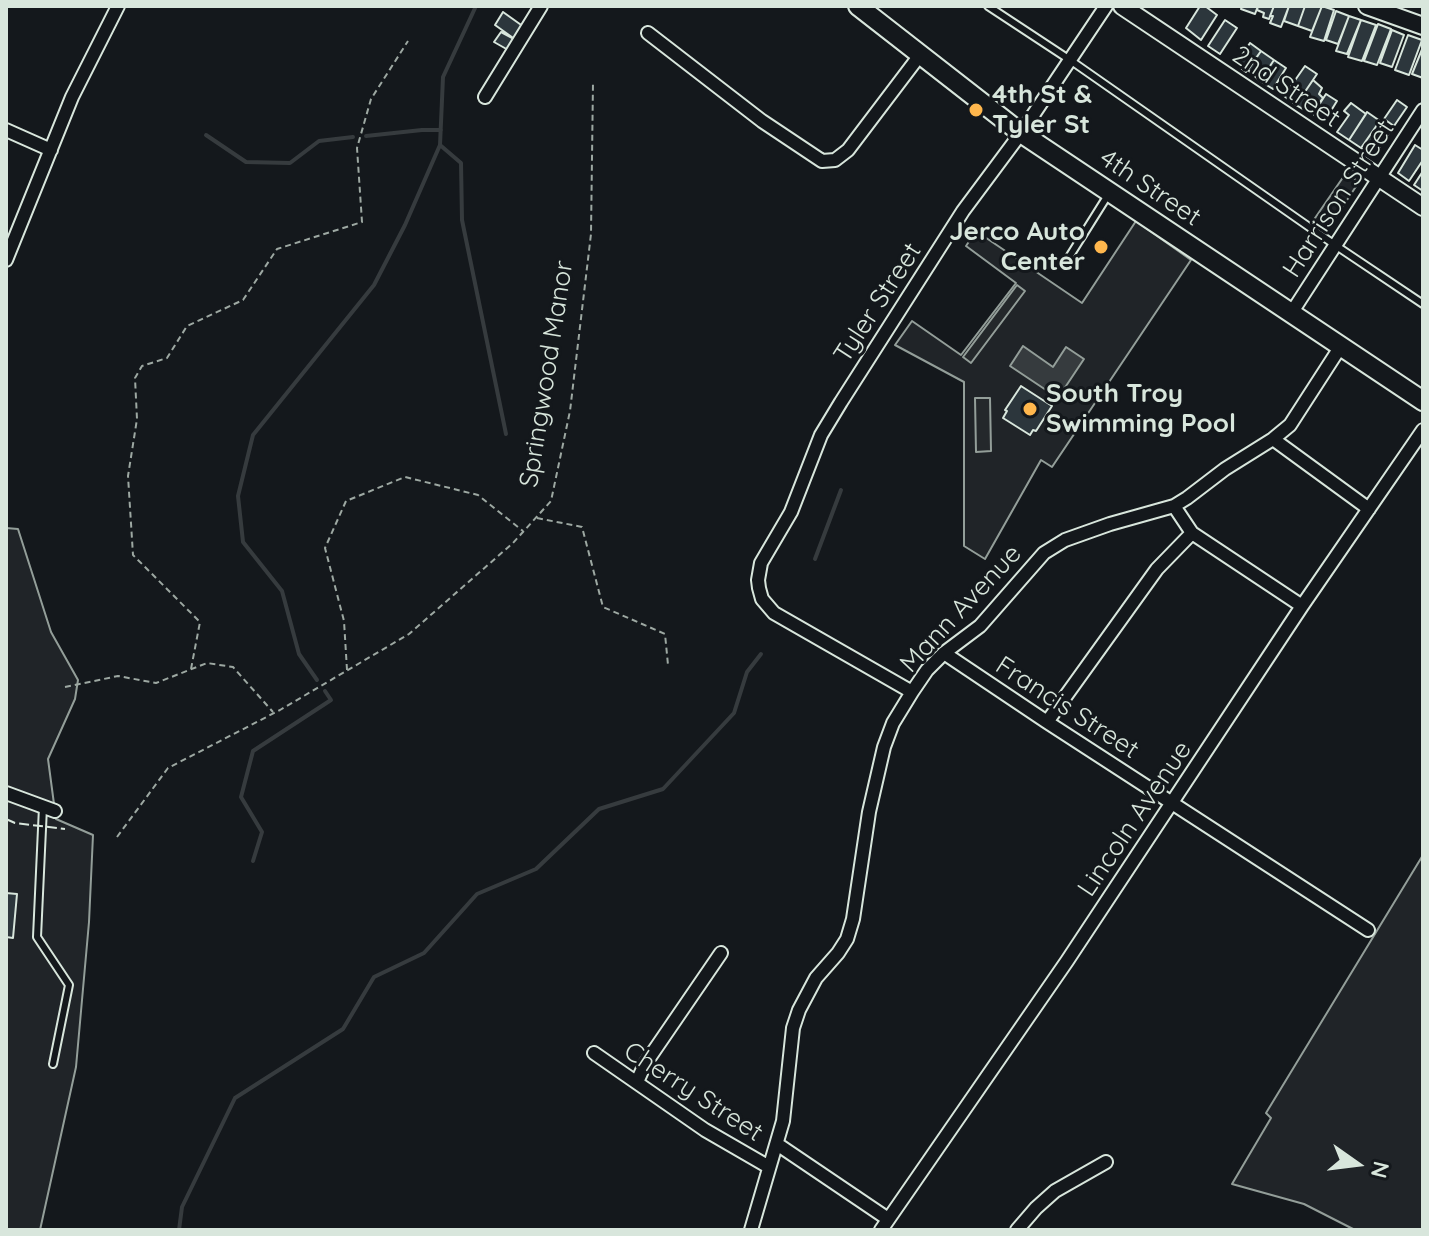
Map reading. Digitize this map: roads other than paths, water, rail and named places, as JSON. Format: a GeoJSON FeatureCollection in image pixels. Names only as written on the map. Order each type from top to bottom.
{"type":"FeatureCollection","features":[{"type":"Feature","properties":{"kind":"main road","name":"4th Street"},"geometry":{"type":"LineString","coordinates":[[858,6],[1021,133],[1423,401]]}},
{"type":"Feature","properties":{"kind":"street"},"geometry":{"type":"LineString","coordinates":[[6,260],[72,97],[118,6]]}},
{"type":"Feature","properties":{"kind":"street"},"geometry":{"type":"LineString","coordinates":[[485,97],[541,6]]}},
{"type":"Feature","properties":{"kind":"street","name":"Tyler Street"},"geometry":{"type":"LineString","coordinates":[[912,692],[774,613],[762,599],[759,588],[761,563],[791,512],[821,435],[963,211],[1021,133],[1106,6]]}},
{"type":"Feature","properties":{"kind":"street","name":"2nd Street"},"geometry":{"type":"LineString","coordinates":[[1122,6],[1423,207]]}},
{"type":"Feature","properties":{"kind":"street"},"geometry":{"type":"LineString","coordinates":[[1367,6],[1423,26]]}},
{"type":"Feature","properties":{"kind":"street"},"geometry":{"type":"LineString","coordinates":[[648,33],[762,121],[822,161],[835,160],[848,150],[920,55]]}},
{"type":"Feature","properties":{"kind":"street","name":"Harrison Street"},"geometry":{"type":"LineString","coordinates":[[1292,312],[1421,116]]}},
{"type":"Feature","properties":{"kind":"street"},"geometry":{"type":"LineString","coordinates":[[6,130],[51,150]]}},
{"type":"Feature","properties":{"kind":"street","name":"Mann Avenue"},"geometry":{"type":"LineString","coordinates":[[751,1230],[783,1121],[793,1028],[816,978],[847,939],[853,919],[869,812],[884,747],[893,723],[912,692],[927,670],[980,626],[1044,553],[1065,540],[1174,506],[1273,439],[1290,425],[1341,346]]}},
{"type":"Feature","properties":{"kind":"street","name":"Lincoln Avenue"},"geometry":{"type":"LineString","coordinates":[[884,1225],[1067,961],[1302,606],[1423,430]]}},
{"type":"Feature","properties":{"kind":"street"},"geometry":{"type":"LineString","coordinates":[[1273,439],[1369,509]]}},
{"type":"Feature","properties":{"kind":"street"},"geometry":{"type":"LineString","coordinates":[[1174,506],[1192,533],[1302,606]]}},
{"type":"Feature","properties":{"kind":"street"},"geometry":{"type":"LineString","coordinates":[[1047,722],[1157,569],[1192,533]]}},
{"type":"Feature","properties":{"kind":"street","name":"Francis Street"},"geometry":{"type":"LineString","coordinates":[[944,653],[1368,930]]}},
{"type":"Feature","properties":{"kind":"street"},"geometry":{"type":"LineString","coordinates":[[6,793],[49,808]]}},
{"type":"Feature","properties":{"kind":"street"},"geometry":{"type":"LineString","coordinates":[[637,1082],[645,1064],[721,953]]}},
{"type":"Feature","properties":{"kind":"street","name":"Cherry Street"},"geometry":{"type":"LineString","coordinates":[[594,1053],[705,1130],[769,1167]]}},
{"type":"Feature","properties":{"kind":"street"},"geometry":{"type":"LineString","coordinates":[[777,1144],[884,1225]]}},
{"type":"Feature","properties":{"kind":"street"},"geometry":{"type":"LineString","coordinates":[[1017,1230],[1055,1191],[1106,1162]]}},
{"type":"Feature","properties":{"kind":"lane"},"geometry":{"type":"LineString","coordinates":[[988,6],[1423,304]]}},
{"type":"Feature","properties":{"kind":"lane"},"geometry":{"type":"LineString","coordinates":[[1066,262],[1110,192]]}},
{"type":"Feature","properties":{"kind":"lane"},"geometry":{"type":"LineString","coordinates":[[49,808],[37,937],[69,985],[53,1064]]}},
{"type":"Feature","properties":{"kind":"waterway"},"geometry":{"type":"LineString","coordinates":[[317,680],[299,654],[282,591],[243,542],[238,496],[253,435],[374,285],[405,225],[440,145],[443,77],[476,6]]}},
{"type":"Feature","properties":{"kind":"waterway"},"geometry":{"type":"LineString","coordinates":[[366,136],[441,130]]}},
{"type":"Feature","properties":{"kind":"waterway"},"geometry":{"type":"LineString","coordinates":[[206,135],[246,162],[290,163],[319,141],[353,137]]}},
{"type":"Feature","properties":{"kind":"waterway"},"geometry":{"type":"LineString","coordinates":[[440,145],[461,163],[462,220],[506,434]]}},
{"type":"Feature","properties":{"kind":"waterway"},"geometry":{"type":"LineString","coordinates":[[815,559],[841,490]]}},
{"type":"Feature","properties":{"kind":"waterway"},"geometry":{"type":"LineString","coordinates":[[179,1230],[182,1207],[235,1098],[343,1029],[374,977],[424,953],[477,894],[536,869],[599,809],[663,789],[734,713],[747,672],[761,654]]}},
{"type":"Feature","properties":{"kind":"waterway"},"geometry":{"type":"LineString","coordinates":[[253,861],[262,832],[241,797],[253,751],[331,700],[325,691]]}},
{"type":"Feature","properties":{"kind":"place","name":"4th St & Tyler St"},"geometry":{"type":"Point","coordinates":[976,110]}},
{"type":"Feature","properties":{"kind":"place","name":"Jerco Auto Center"},"geometry":{"type":"Point","coordinates":[1101,247]}},
{"type":"Feature","properties":{"kind":"place","name":"South Troy Swimming Pool"},"geometry":{"type":"Point","coordinates":[1030,409]}}]}
